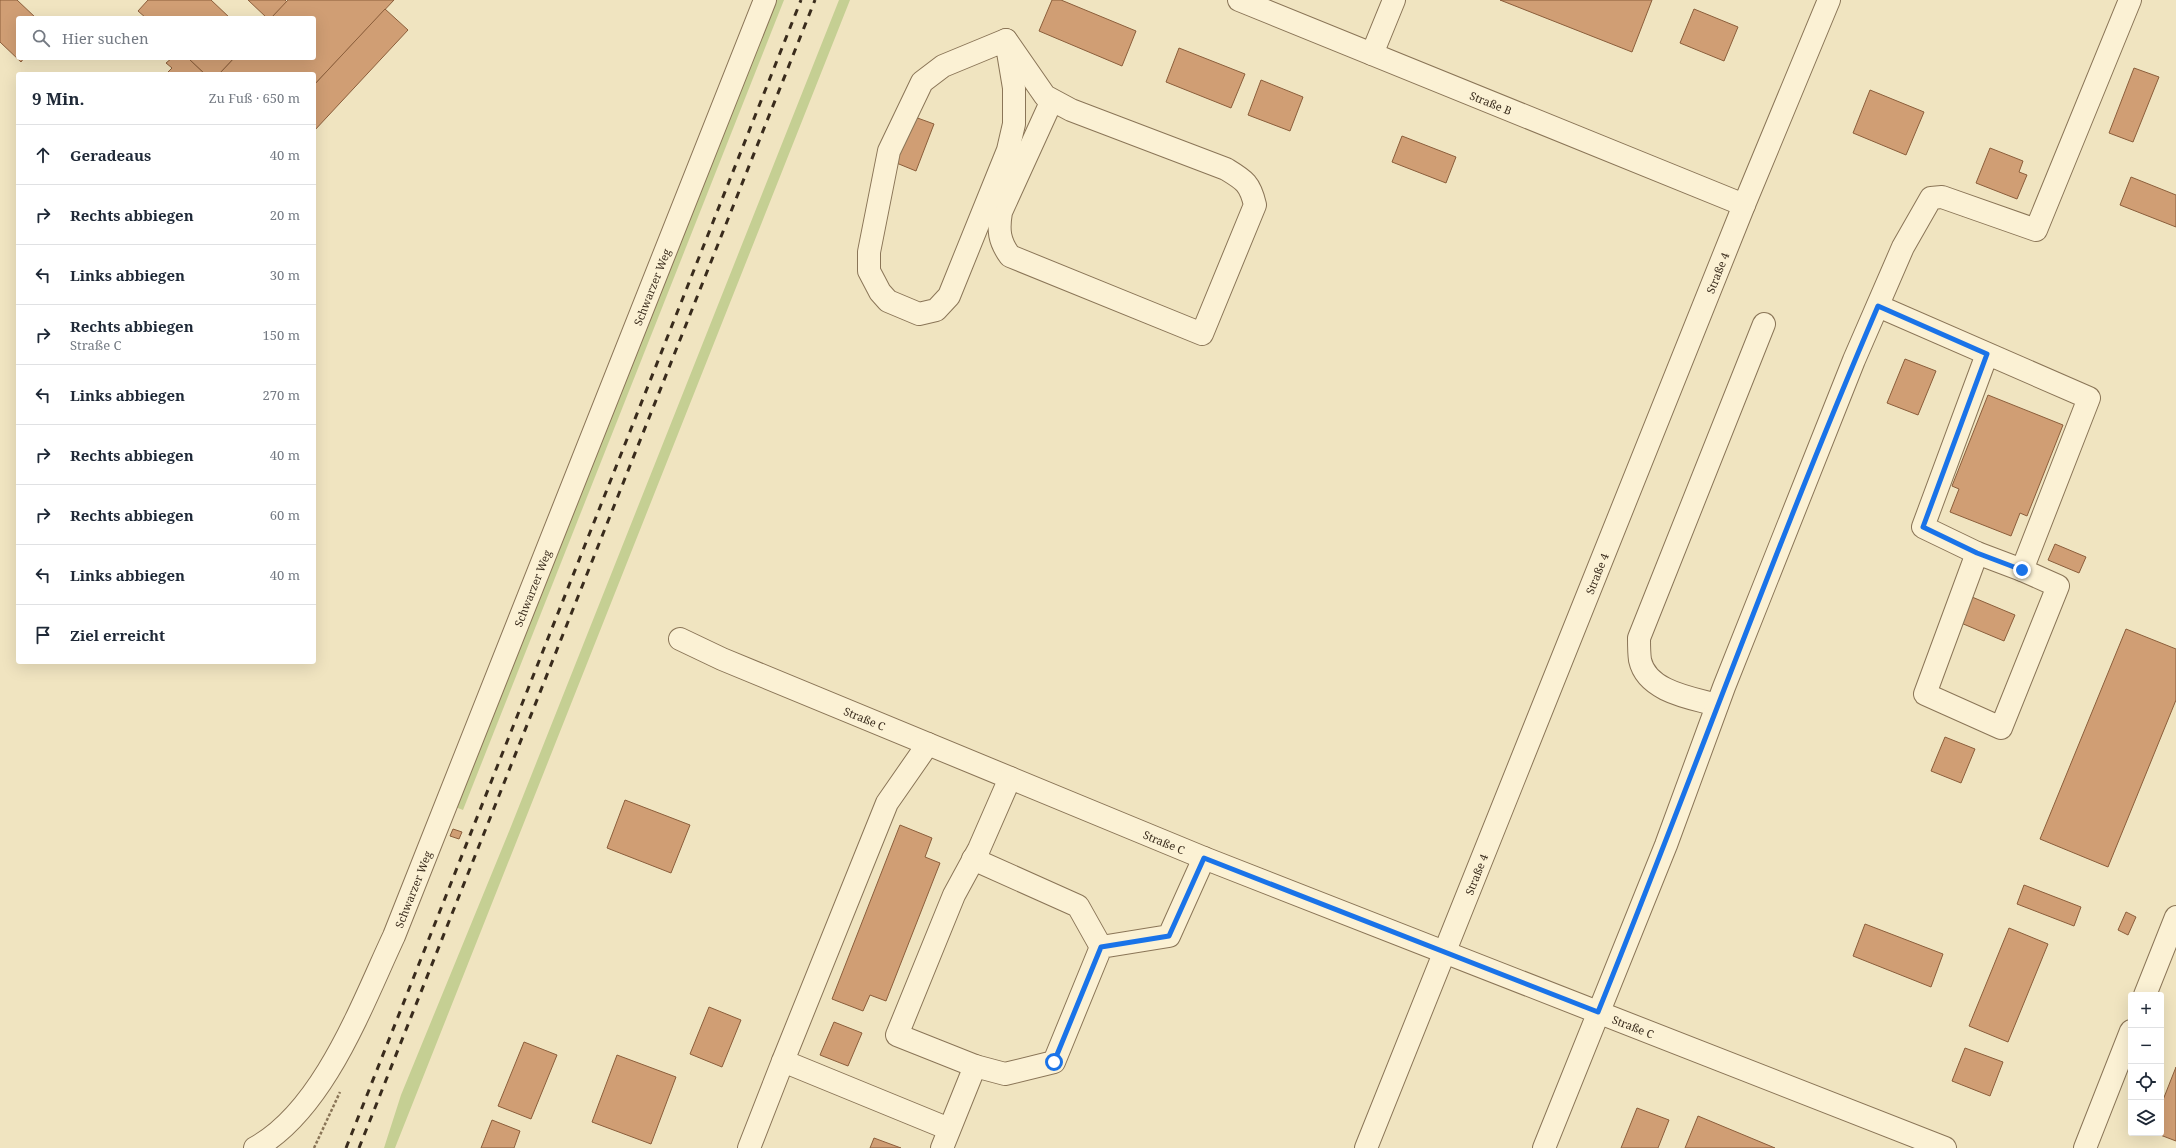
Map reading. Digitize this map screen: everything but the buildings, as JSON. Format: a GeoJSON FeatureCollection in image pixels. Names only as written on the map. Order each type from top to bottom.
{"type":"FeatureCollection","features":[{"type":"Feature","properties":{"kind":"street","name":"Schwarzer Weg"},"geometry":{"type":"LineString","coordinates":[[255,1148],[269,1140],[295,1116],[320,1083],[342,1045],[394,936],[765,0]]}},
{"type":"Feature","properties":{"kind":"street","name":"Straße B"},"geometry":{"type":"LineString","coordinates":[[1239,0],[1744,205]]}},
{"type":"Feature","properties":{"kind":"street"},"geometry":{"type":"LineString","coordinates":[[1372,54],[1394,0]]}},
{"type":"Feature","properties":{"kind":"street","name":"Straße 4"},"geometry":{"type":"LineString","coordinates":[[1366,1148],[1744,205],[1829,0]]}},
{"type":"Feature","properties":{"kind":"street"},"geometry":{"type":"LineString","coordinates":[[1544,1148],[1666,845],[1717,705],[1903,247],[1931,198],[1942,197],[2036,230],[2130,0]]}},
{"type":"Feature","properties":{"kind":"street"},"geometry":{"type":"LineString","coordinates":[[1006,40],[1014,88],[1014,124],[1008,150],[949,296],[936,310],[919,314],[903,309],[888,301],[880,292],[869,271],[869,252],[889,152],[922,82],[943,66],[1006,40]]}},
{"type":"Feature","properties":{"kind":"street"},"geometry":{"type":"LineString","coordinates":[[1006,40],[1045,96],[1071,110],[1226,169],[1245,180],[1252,190],[1255,204],[1202,334],[1010,256],[1001,243],[999,227],[1001,212],[1052,100]]}},
{"type":"Feature","properties":{"kind":"street"},"geometry":{"type":"LineString","coordinates":[[1878,306],[2089,398],[2022,570]]}},
{"type":"Feature","properties":{"kind":"street"},"geometry":{"type":"LineString","coordinates":[[1717,705],[1667,690],[1649,677],[1640,661],[1639,638],[1764,324]]}},
{"type":"Feature","properties":{"kind":"street"},"geometry":{"type":"LineString","coordinates":[[1977,553],[1925,694],[2001,728],[2058,586],[2022,570],[1977,553],[1923,527],[1987,354]]}},
{"type":"Feature","properties":{"kind":"street","name":"Straße C"},"geometry":{"type":"LineString","coordinates":[[680,639],[722,659],[1204,858],[1946,1148]]}},
{"type":"Feature","properties":{"kind":"street"},"geometry":{"type":"LineString","coordinates":[[749,1148],[887,803],[928,744]]}},
{"type":"Feature","properties":{"kind":"street"},"geometry":{"type":"LineString","coordinates":[[1010,778],[973,859],[954,895],[897,1035],[976,1066],[1005,1074],[1054,1062],[1101,947]]}},
{"type":"Feature","properties":{"kind":"street"},"geometry":{"type":"LineString","coordinates":[[1101,947],[1169,936],[1204,858]]}},
{"type":"Feature","properties":{"kind":"street"},"geometry":{"type":"LineString","coordinates":[[973,859],[1078,906],[1101,947]]}},
{"type":"Feature","properties":{"kind":"street"},"geometry":{"type":"LineString","coordinates":[[2146,992],[2176,917]]}},
{"type":"Feature","properties":{"kind":"street"},"geometry":{"type":"LineString","coordinates":[[2085,1148],[2128,1039]]}},
{"type":"Feature","properties":{"kind":"street"},"geometry":{"type":"LineString","coordinates":[[783,1062],[946,1139],[976,1066]]}},
{"type":"Feature","properties":{"kind":"path"},"geometry":{"type":"LineString","coordinates":[[314,1148],[341,1090]]}},
{"type":"Feature","properties":{"kind":"green space"},"geometry":{"type":"Polygon","coordinates":[[[774,0],[784,0],[463,810],[453,806],[774,0]]]}},
{"type":"Feature","properties":{"kind":"green space"},"geometry":{"type":"Polygon","coordinates":[[[839,0],[850,0],[395,1148],[384,1148],[401,1095],[510,829],[839,0]]]}},
{"type":"Feature","properties":{"kind":"railway"},"geometry":{"type":"LineString","coordinates":[[346,1148],[801,0]]}},
{"type":"Feature","properties":{"kind":"railway"},"geometry":{"type":"LineString","coordinates":[[359,1148],[815,0]]}},
{"type":"Feature","properties":{"kind":"route"},"geometry":{"type":"LineString","coordinates":[[1054,1062],[1101,947],[1169,936],[1204,858],[1598,1012],[1666,845],[1724,687],[1854,360],[1878,306],[1987,354],[1923,527],[1977,553],[2022,570]]}}]}
